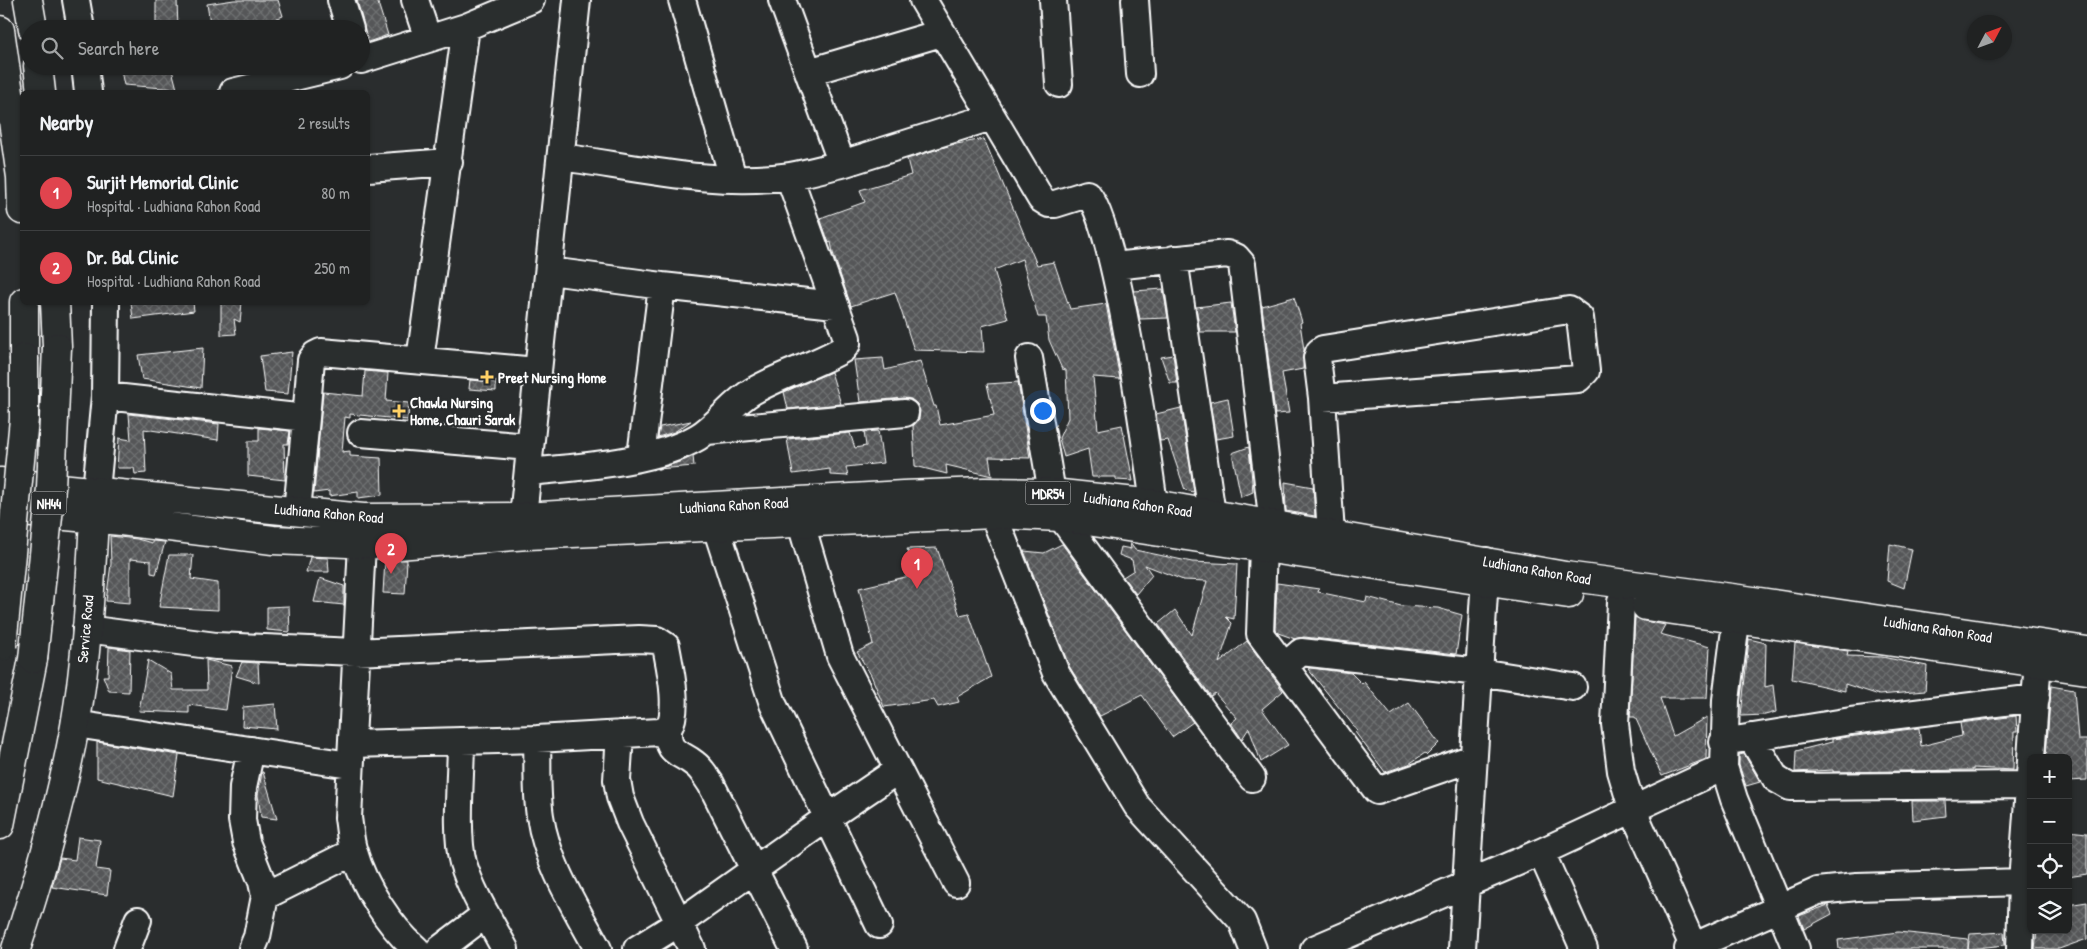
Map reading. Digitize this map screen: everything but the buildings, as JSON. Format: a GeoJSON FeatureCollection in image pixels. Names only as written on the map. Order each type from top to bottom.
{"type":"FeatureCollection","features":[{"type":"Feature","properties":{"kind":"main road"},"geometry":{"type":"LineString","coordinates":[[28,0],[31,20]]}},
{"type":"Feature","properties":{"kind":"main road"},"geometry":{"type":"LineString","coordinates":[[0,30],[20,171]]}},
{"type":"Feature","properties":{"kind":"main road"},"geometry":{"type":"LineString","coordinates":[[39,75],[41,90]]}},
{"type":"Feature","properties":{"kind":"main road","name":"NH44"},"geometry":{"type":"LineString","coordinates":[[1,653],[24,419],[24,305]]}},
{"type":"Feature","properties":{"kind":"main road","name":"NH44"},"geometry":{"type":"LineString","coordinates":[[0,826],[33,659],[51,488],[56,403],[55,305]]}},
{"type":"Feature","properties":{"kind":"main road","name":"Ludhiana Rahon Road"},"geometry":{"type":"LineString","coordinates":[[0,482],[363,518],[798,513],[989,503],[1056,505],[1154,504],[1212,514],[1268,536],[1331,534],[1485,572],[1620,602],[1738,609]]}},
{"type":"Feature","properties":{"kind":"main road","name":"Service Road"},"geometry":{"type":"LineString","coordinates":[[16,949],[46,854],[75,724],[86,629],[96,491]]}},
{"type":"Feature","properties":{"kind":"main road","name":"Ludhiana Rahon Road"},"geometry":{"type":"LineString","coordinates":[[1056,505],[1268,536],[1485,572],[1565,576],[1738,609],[2039,654],[2087,670]]}},
{"type":"Feature","properties":{"kind":"main road","name":"Ludhiana Rahon Road"},"geometry":{"type":"LineString","coordinates":[[0,510],[94,518],[273,540],[397,545],[528,535],[716,527],[798,513]]}},
{"type":"Feature","properties":{"kind":"main road","name":"Ludhiana Rahon Road"},"geometry":{"type":"LineString","coordinates":[[2039,654],[2087,651]]}},
{"type":"Feature","properties":{"kind":"street"},"geometry":{"type":"LineString","coordinates":[[76,0],[79,20]]}},
{"type":"Feature","properties":{"kind":"street"},"geometry":{"type":"LineString","coordinates":[[341,0],[347,20]]}},
{"type":"Feature","properties":{"kind":"street"},"geometry":{"type":"LineString","coordinates":[[415,0],[428,39]]}},
{"type":"Feature","properties":{"kind":"street"},"geometry":{"type":"LineString","coordinates":[[370,57],[466,27],[502,5],[531,0]]}},
{"type":"Feature","properties":{"kind":"street"},"geometry":{"type":"LineString","coordinates":[[523,517],[536,371],[550,271],[578,0]]}},
{"type":"Feature","properties":{"kind":"street"},"geometry":{"type":"LineString","coordinates":[[682,0],[732,178]]}},
{"type":"Feature","properties":{"kind":"street"},"geometry":{"type":"LineString","coordinates":[[782,0],[842,164]]}},
{"type":"Feature","properties":{"kind":"street"},"geometry":{"type":"LineString","coordinates":[[923,0],[1041,199],[1049,204],[1082,194],[1092,197],[1114,266],[1135,380],[1154,504]]}},
{"type":"Feature","properties":{"kind":"street"},"geometry":{"type":"LineString","coordinates":[[1053,0],[1060,84]]}},
{"type":"Feature","properties":{"kind":"street"},"geometry":{"type":"LineString","coordinates":[[1135,0],[1140,74]]}},
{"type":"Feature","properties":{"kind":"street"},"geometry":{"type":"LineString","coordinates":[[420,360],[449,162],[466,27]]}},
{"type":"Feature","properties":{"kind":"street"},"geometry":{"type":"LineString","coordinates":[[809,72],[941,33]]}},
{"type":"Feature","properties":{"kind":"street"},"geometry":{"type":"LineString","coordinates":[[86,75],[88,90]]}},
{"type":"Feature","properties":{"kind":"street"},"geometry":{"type":"LineString","coordinates":[[241,90],[303,75]]}},
{"type":"Feature","properties":{"kind":"street"},"geometry":{"type":"LineString","coordinates":[[561,157],[685,174],[732,178],[789,176],[842,164],[992,117]]}},
{"type":"Feature","properties":{"kind":"street"},"geometry":{"type":"LineString","coordinates":[[370,168],[449,162]]}},
{"type":"Feature","properties":{"kind":"street"},"geometry":{"type":"LineString","coordinates":[[361,433],[529,460],[587,466],[641,456],[668,449],[696,438],[752,391],[843,349],[847,344],[847,338],[789,176]]}},
{"type":"Feature","properties":{"kind":"street"},"geometry":{"type":"LineString","coordinates":[[1114,266],[1227,254],[1236,257],[1242,264],[1268,536],[1260,634],[1377,791],[1473,758]]}},
{"type":"Feature","properties":{"kind":"street"},"geometry":{"type":"LineString","coordinates":[[1174,260],[1212,514]]}},
{"type":"Feature","properties":{"kind":"street"},"geometry":{"type":"LineString","coordinates":[[550,271],[662,286],[835,305]]}},
{"type":"Feature","properties":{"kind":"street"},"geometry":{"type":"LineString","coordinates":[[641,456],[662,286]]}},
{"type":"Feature","properties":{"kind":"street","name":"Service Road"},"geometry":{"type":"LineString","coordinates":[[96,491],[105,396],[106,305]]}},
{"type":"Feature","properties":{"kind":"street"},"geometry":{"type":"LineString","coordinates":[[1322,398],[1578,379],[1586,371],[1580,318],[1569,310],[1319,352],[1317,358],[1322,398],[1331,534]]}},
{"type":"Feature","properties":{"kind":"street"},"geometry":{"type":"LineString","coordinates":[[298,511],[312,360],[315,355],[321,352],[536,371]]}},
{"type":"Feature","properties":{"kind":"street"},"geometry":{"type":"LineString","coordinates":[[1029,358],[1056,505],[1252,778]]}},
{"type":"Feature","properties":{"kind":"street"},"geometry":{"type":"LineString","coordinates":[[105,396],[306,418]]}},
{"type":"Feature","properties":{"kind":"street"},"geometry":{"type":"LineString","coordinates":[[706,431],[905,413]]}},
{"type":"Feature","properties":{"kind":"street"},"geometry":{"type":"LineString","coordinates":[[989,503],[1056,673],[1137,806],[1242,921],[1253,949]]}},
{"type":"Feature","properties":{"kind":"street"},"geometry":{"type":"LineString","coordinates":[[798,513],[840,656],[956,882]]}},
{"type":"Feature","properties":{"kind":"street"},"geometry":{"type":"LineString","coordinates":[[716,527],[773,704],[879,924]]}},
{"type":"Feature","properties":{"kind":"street"},"geometry":{"type":"LineString","coordinates":[[362,544],[348,818],[353,852],[363,875],[386,915],[416,949]]}},
{"type":"Feature","properties":{"kind":"street"},"geometry":{"type":"LineString","coordinates":[[1462,949],[1485,572]]}},
{"type":"Feature","properties":{"kind":"street"},"geometry":{"type":"LineString","coordinates":[[1620,602],[1615,724],[1621,770],[1632,808],[1691,948],[1818,891],[1837,888],[2022,882]]}},
{"type":"Feature","properties":{"kind":"street"},"geometry":{"type":"LineString","coordinates":[[1738,609],[1723,755],[1734,799],[1796,949]]}},
{"type":"Feature","properties":{"kind":"street"},"geometry":{"type":"LineString","coordinates":[[86,629],[216,646],[355,652],[657,640],[666,646],[669,664],[673,721],[668,729],[668,741],[672,749],[694,763],[711,784],[794,949]]}},
{"type":"Feature","properties":{"kind":"street"},"geometry":{"type":"LineString","coordinates":[[1285,666],[1302,652],[1479,672],[1573,687]]}},
{"type":"Feature","properties":{"kind":"street"},"geometry":{"type":"LineString","coordinates":[[2031,754],[2039,654]]}},
{"type":"Feature","properties":{"kind":"street"},"geometry":{"type":"LineString","coordinates":[[1314,949],[1542,852],[1632,808],[1751,737],[2036,698]]}},
{"type":"Feature","properties":{"kind":"street"},"geometry":{"type":"LineString","coordinates":[[75,724],[251,750],[351,754],[461,741],[537,739],[668,729]]}},
{"type":"Feature","properties":{"kind":"street"},"geometry":{"type":"LineString","coordinates":[[620,734],[618,780],[620,796],[692,949]]}},
{"type":"Feature","properties":{"kind":"street"},"geometry":{"type":"LineString","coordinates":[[1751,737],[1776,779],[1790,787],[2027,768]]}},
{"type":"Feature","properties":{"kind":"street"},"geometry":{"type":"LineString","coordinates":[[537,739],[540,815],[546,843],[572,900],[598,949]]}},
{"type":"Feature","properties":{"kind":"street"},"geometry":{"type":"LineString","coordinates":[[461,741],[460,836],[463,862],[486,914],[505,949]]}},
{"type":"Feature","properties":{"kind":"street"},"geometry":{"type":"LineString","coordinates":[[251,750],[243,787],[242,820],[246,842],[262,882],[265,896],[258,937],[252,949]]}},
{"type":"Feature","properties":{"kind":"street"},"geometry":{"type":"LineString","coordinates":[[637,949],[679,923],[898,770]]}},
{"type":"Feature","properties":{"kind":"street"},"geometry":{"type":"LineString","coordinates":[[2020,949],[2028,799]]}},
{"type":"Feature","properties":{"kind":"street"},"geometry":{"type":"LineString","coordinates":[[265,896],[353,852]]}},
{"type":"Feature","properties":{"kind":"street"},"geometry":{"type":"LineString","coordinates":[[1542,852],[1584,949]]}},
{"type":"Feature","properties":{"kind":"street"},"geometry":{"type":"LineString","coordinates":[[440,949],[486,914]]}},
{"type":"Feature","properties":{"kind":"street"},"geometry":{"type":"LineString","coordinates":[[126,949],[138,920]]}},
{"type":"Feature","properties":{"kind":"place","name":"Preet Nursing Home"},"geometry":{"type":"Point","coordinates":[487,377]}},
{"type":"Feature","properties":{"kind":"place","name":"Chawla Nursing Home, Chauri Sarak"},"geometry":{"type":"Point","coordinates":[399,411]}},
{"type":"Feature","properties":{"kind":"place","name":"Dr. Bal Clinic"},"geometry":{"type":"Point","coordinates":[391,574]}},
{"type":"Feature","properties":{"kind":"place","name":"Surjit Memorial Clinic"},"geometry":{"type":"Point","coordinates":[917,589]}}]}
